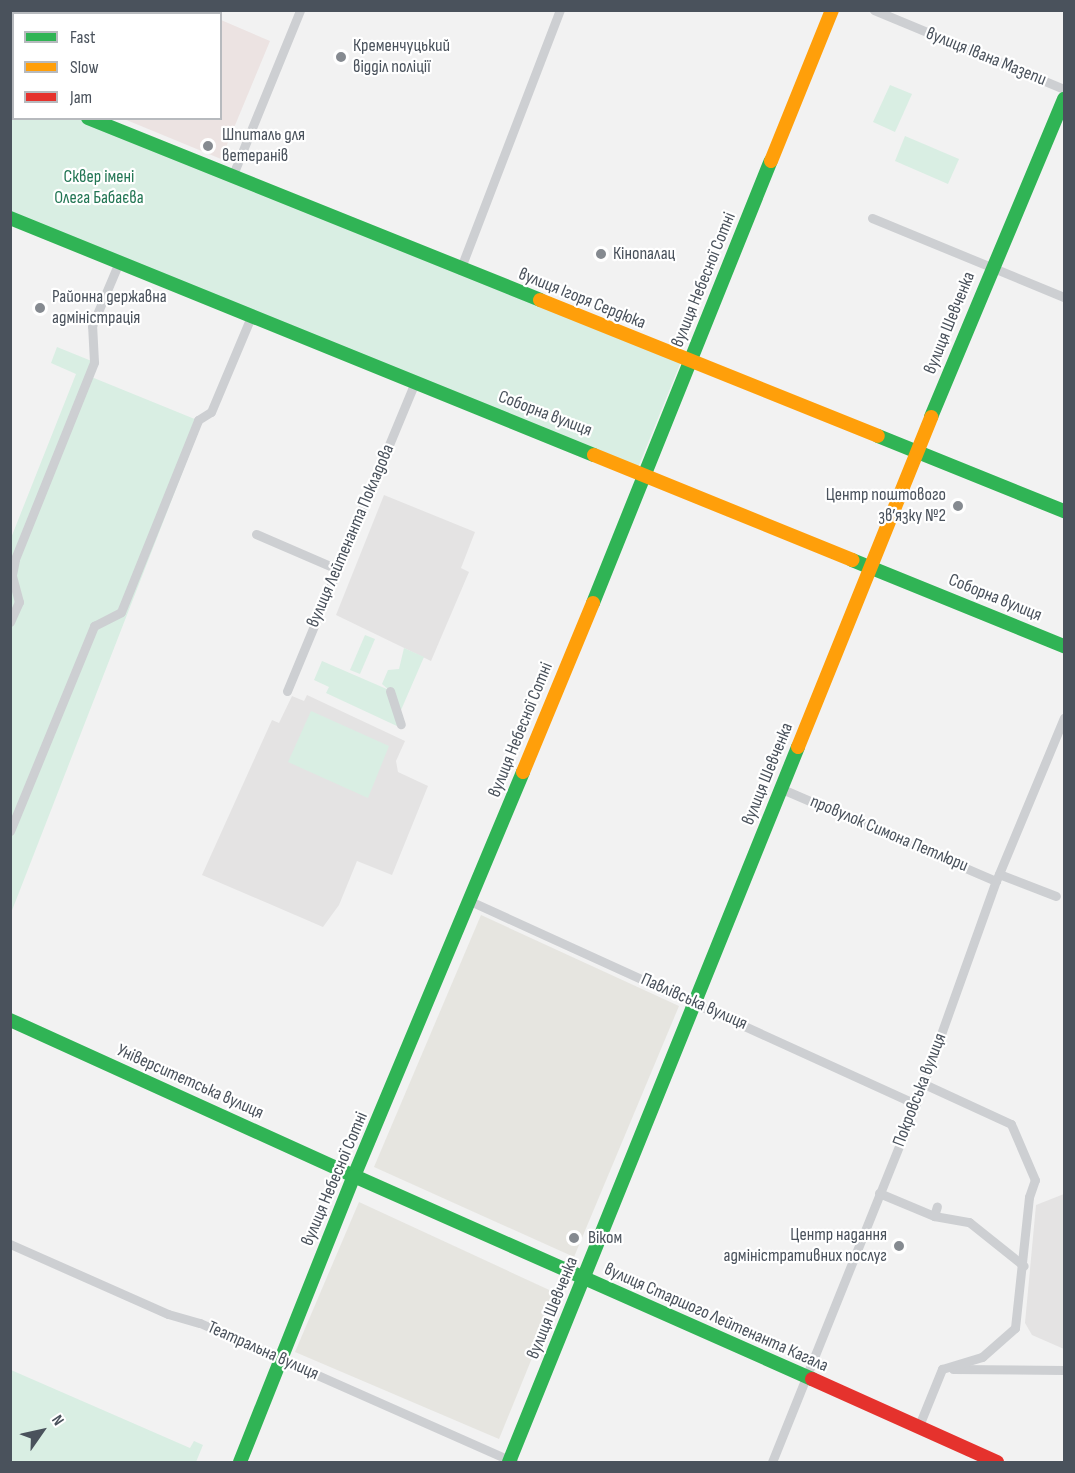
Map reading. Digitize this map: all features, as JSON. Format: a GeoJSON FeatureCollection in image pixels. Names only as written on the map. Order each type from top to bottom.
{"type":"FeatureCollection","features":[{"type":"Feature","properties":{"kind":"main road","name":"вулиця Небесної Сотні"},"geometry":{"type":"LineString","coordinates":[[240,1462],[354,1176],[646,473],[832,10]]}},
{"type":"Feature","properties":{"kind":"main road","name":"вулиця Шевченка"},"geometry":{"type":"LineString","coordinates":[[511,1462],[991,268],[1065,99]]}},
{"type":"Feature","properties":{"kind":"main road","name":"вулиця Ігоря Сердюка"},"geometry":{"type":"LineString","coordinates":[[93,120],[460,270],[1065,511]]}},
{"type":"Feature","properties":{"kind":"main road","name":"Соборна вулиця"},"geometry":{"type":"LineString","coordinates":[[10,218],[251,317],[646,473],[1065,646]]}},
{"type":"Feature","properties":{"kind":"main road","name":"Університетська вулиця"},"geometry":{"type":"LineString","coordinates":[[10,1020],[354,1176]]}},
{"type":"Feature","properties":{"kind":"main road","name":"вулиця Старшого Лейтенанта Кагала"},"geometry":{"type":"LineString","coordinates":[[354,1176],[997,1462]]}},
{"type":"Feature","properties":{"kind":"street"},"geometry":{"type":"LineString","coordinates":[[232,177],[300,10]]}},
{"type":"Feature","properties":{"kind":"street"},"geometry":{"type":"LineString","coordinates":[[460,270],[560,10]]}},
{"type":"Feature","properties":{"kind":"street","name":"вулиця Івана Мазепи"},"geometry":{"type":"LineString","coordinates":[[874,10],[1065,90]]}},
{"type":"Feature","properties":{"kind":"street"},"geometry":{"type":"LineString","coordinates":[[872,219],[1065,297]]}},
{"type":"Feature","properties":{"kind":"street"},"geometry":{"type":"LineString","coordinates":[[10,622],[19,602],[12,575],[15,560],[94,362],[92,326],[119,262]]}},
{"type":"Feature","properties":{"kind":"street"},"geometry":{"type":"LineString","coordinates":[[10,831],[94,626],[121,612],[198,420],[211,412],[251,317]]}},
{"type":"Feature","properties":{"kind":"street","name":"вулиця Лейтенанта Покладова"},"geometry":{"type":"LineString","coordinates":[[287,690],[415,382]]}},
{"type":"Feature","properties":{"kind":"street"},"geometry":{"type":"LineString","coordinates":[[256,534],[337,569]]}},
{"type":"Feature","properties":{"kind":"street"},"geometry":{"type":"LineString","coordinates":[[390,691],[401,724]]}},
{"type":"Feature","properties":{"kind":"street","name":"Покровська вулиця"},"geometry":{"type":"LineString","coordinates":[[772,1462],[924,1084],[997,877],[1065,718]]}},
{"type":"Feature","properties":{"kind":"street","name":"провулок Симона Петлюри"},"geometry":{"type":"LineString","coordinates":[[782,789],[997,877],[1056,897]]}},
{"type":"Feature","properties":{"kind":"street","name":"Павлівська вулиця"},"geometry":{"type":"LineString","coordinates":[[470,901],[916,1104]]}},
{"type":"Feature","properties":{"kind":"street"},"geometry":{"type":"LineString","coordinates":[[924,1084],[1011,1124],[1035,1180],[1029,1197],[1024,1266],[1016,1328],[982,1357],[942,1369]]}},
{"type":"Feature","properties":{"kind":"street"},"geometry":{"type":"LineString","coordinates":[[879,1193],[934,1216],[969,1222],[1024,1266]]}},
{"type":"Feature","properties":{"kind":"street"},"geometry":{"type":"LineString","coordinates":[[934,1216],[937,1206]]}},
{"type":"Feature","properties":{"kind":"street","name":"Театральна вулиця"},"geometry":{"type":"LineString","coordinates":[[10,1244],[282,1359],[511,1462]]}},
{"type":"Feature","properties":{"kind":"street"},"geometry":{"type":"LineString","coordinates":[[942,1369],[1065,1370]]}},
{"type":"Feature","properties":{"kind":"street"},"geometry":{"type":"LineString","coordinates":[[918,1428],[942,1369]]}},
{"type":"Feature","properties":{"kind":"shaded area"},"geometry":{"type":"Polygon","coordinates":[[[222,20],[270,41],[221,159],[126,120],[222,120],[222,20]]]}},
{"type":"Feature","properties":{"kind":"shaded area"},"geometry":{"type":"Polygon","coordinates":[[[384,495],[475,532],[461,568],[469,572],[431,661],[336,615],[384,495]]]}},
{"type":"Feature","properties":{"kind":"shaded area"},"geometry":{"type":"Polygon","coordinates":[[[307,695],[405,741],[396,761],[398,772],[428,786],[392,875],[357,861],[339,905],[323,927],[202,875],[272,720],[279,723],[292,696],[304,701],[307,695]]]}},
{"type":"Feature","properties":{"kind":"shaded area"},"geometry":{"type":"Polygon","coordinates":[[[481,915],[679,1006],[574,1257],[374,1167],[481,915]]]}},
{"type":"Feature","properties":{"kind":"shaded area"},"geometry":{"type":"Polygon","coordinates":[[[1064,1194],[1064,1349],[1032,1335],[1025,1323],[1036,1205],[1064,1194]]]}},
{"type":"Feature","properties":{"kind":"shaded area"},"geometry":{"type":"Polygon","coordinates":[[[359,1202],[558,1294],[499,1439],[295,1352],[359,1202]]]}},
{"type":"Feature","properties":{"kind":"green space"},"geometry":{"type":"Polygon","coordinates":[[[890,85],[912,94],[895,132],[873,122],[890,85]]]}},
{"type":"Feature","properties":{"kind":"green space","name":"Сквер імені Олега Бабаєва"},"geometry":{"type":"Polygon","coordinates":[[[10,87],[12,120],[91,120],[682,359],[637,470],[11,218],[10,87]]]}},
{"type":"Feature","properties":{"kind":"green space"},"geometry":{"type":"Polygon","coordinates":[[[905,136],[959,159],[948,184],[895,161],[905,136]]]}},
{"type":"Feature","properties":{"kind":"green space"},"geometry":{"type":"Polygon","coordinates":[[[57,347],[94,362],[89,376],[202,422],[11,913],[11,538],[76,374],[51,363],[57,347]]]}},
{"type":"Feature","properties":{"kind":"green space"},"geometry":{"type":"Polygon","coordinates":[[[365,635],[375,639],[360,674],[350,670],[365,635]]]}},
{"type":"Feature","properties":{"kind":"green space"},"geometry":{"type":"Polygon","coordinates":[[[404,648],[424,657],[398,717],[399,727],[326,693],[329,687],[314,680],[322,661],[389,690],[382,684],[388,670],[399,669],[404,648]]]}},
{"type":"Feature","properties":{"kind":"green space"},"geometry":{"type":"Polygon","coordinates":[[[311,711],[389,746],[368,798],[288,762],[311,711]]]}},
{"type":"Feature","properties":{"kind":"green space"},"geometry":{"type":"Polygon","coordinates":[[[11,1370],[190,1448],[194,1441],[203,1445],[196,1462],[11,1462],[11,1370]]]}},
{"type":"Feature","properties":{"kind":"traffic: fast"},"geometry":{"type":"LineString","coordinates":[[931,417],[1064,99]]}},
{"type":"Feature","properties":{"kind":"traffic: fast"},"geometry":{"type":"LineString","coordinates":[[93,120],[540,300]]}},
{"type":"Feature","properties":{"kind":"traffic: fast"},"geometry":{"type":"LineString","coordinates":[[593,603],[771,161]]}},
{"type":"Feature","properties":{"kind":"traffic: fast"},"geometry":{"type":"LineString","coordinates":[[10,218],[594,455]]}},
{"type":"Feature","properties":{"kind":"traffic: fast"},"geometry":{"type":"LineString","coordinates":[[878,436],[1064,511]]}},
{"type":"Feature","properties":{"kind":"traffic: fast"},"geometry":{"type":"LineString","coordinates":[[852,560],[1064,646]]}},
{"type":"Feature","properties":{"kind":"traffic: fast"},"geometry":{"type":"LineString","coordinates":[[509,1462],[798,747]]}},
{"type":"Feature","properties":{"kind":"traffic: fast"},"geometry":{"type":"LineString","coordinates":[[10,1020],[354,1176],[523,772]]}},
{"type":"Feature","properties":{"kind":"traffic: fast"},"geometry":{"type":"LineString","coordinates":[[240,1462],[354,1176],[812,1379]]}},
{"type":"Feature","properties":{"kind":"traffic: slow"},"geometry":{"type":"LineString","coordinates":[[771,161],[832,10]]}},
{"type":"Feature","properties":{"kind":"traffic: slow"},"geometry":{"type":"LineString","coordinates":[[540,300],[878,436]]}},
{"type":"Feature","properties":{"kind":"traffic: slow"},"geometry":{"type":"LineString","coordinates":[[798,747],[931,417]]}},
{"type":"Feature","properties":{"kind":"traffic: slow"},"geometry":{"type":"LineString","coordinates":[[594,455],[852,560]]}},
{"type":"Feature","properties":{"kind":"traffic: slow"},"geometry":{"type":"LineString","coordinates":[[523,772],[593,603]]}},
{"type":"Feature","properties":{"kind":"traffic: jam"},"geometry":{"type":"LineString","coordinates":[[812,1379],[997,1462]]}},
{"type":"Feature","properties":{"kind":"place","name":"Кременчуцький відділ поліції"},"geometry":{"type":"Point","coordinates":[341,57]}},
{"type":"Feature","properties":{"kind":"place","name":"Шпиталь для ветеранів"},"geometry":{"type":"Point","coordinates":[208,146]}},
{"type":"Feature","properties":{"kind":"place","name":"Кінопалац"},"geometry":{"type":"Point","coordinates":[601,254]}},
{"type":"Feature","properties":{"kind":"place","name":"Районна державна адміністрація"},"geometry":{"type":"Point","coordinates":[40,308]}},
{"type":"Feature","properties":{"kind":"place","name":"Центр поштового зв’язку №2"},"geometry":{"type":"Point","coordinates":[958,506]}},
{"type":"Feature","properties":{"kind":"place","name":"Віком"},"geometry":{"type":"Point","coordinates":[574,1238]}},
{"type":"Feature","properties":{"kind":"place","name":"Центр надання адміністративних послуг"},"geometry":{"type":"Point","coordinates":[899,1246]}}]}
